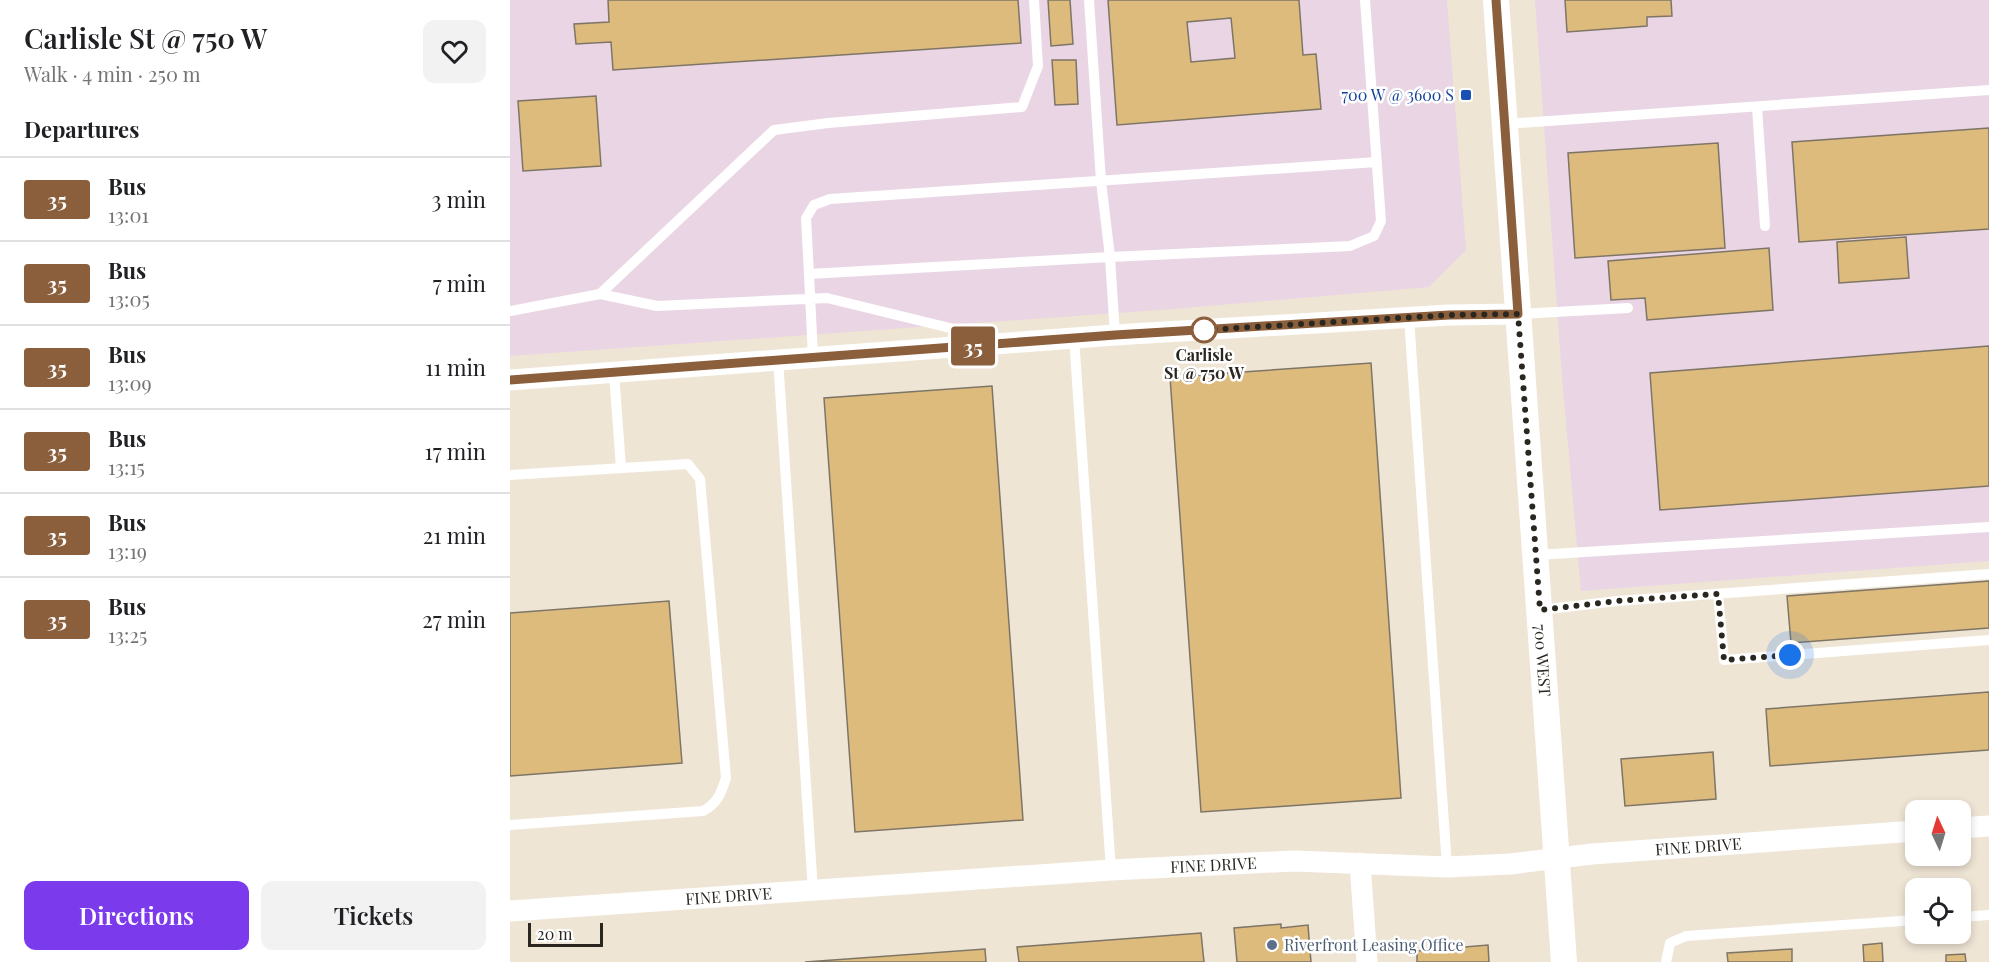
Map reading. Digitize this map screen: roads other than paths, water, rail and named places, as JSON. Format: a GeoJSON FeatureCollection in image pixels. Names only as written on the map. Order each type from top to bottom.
{"type":"FeatureCollection","features":[{"type":"Feature","properties":{"kind":"street","name":"700 WEST"},"geometry":{"type":"LineString","coordinates":[[1496,0],[1564,962]]}},
{"type":"Feature","properties":{"kind":"street"},"geometry":{"type":"LineString","coordinates":[[510,380],[1115,335],[1449,315],[1518,314]]}},
{"type":"Feature","properties":{"kind":"street"},"geometry":{"type":"LineString","coordinates":[[1971,827],[1989,826]]}},
{"type":"Feature","properties":{"kind":"street","name":"FINE DRIVE"},"geometry":{"type":"LineString","coordinates":[[510,911],[1112,870],[1294,861],[1447,867],[1510,864],[1557,858],[1905,832]]}},
{"type":"Feature","properties":{"kind":"street"},"geometry":{"type":"LineString","coordinates":[[1359,863],[1367,962]]}},
{"type":"Feature","properties":{"kind":"lane"},"geometry":{"type":"LineString","coordinates":[[600,294],[774,130],[828,123],[1022,107],[1038,66],[1034,0]]}},
{"type":"Feature","properties":{"kind":"lane"},"geometry":{"type":"LineString","coordinates":[[1089,0],[1101,181],[1110,257],[1115,335]]}},
{"type":"Feature","properties":{"kind":"lane"},"geometry":{"type":"LineString","coordinates":[[809,274],[1350,246],[1374,236],[1381,220],[1365,0]]}},
{"type":"Feature","properties":{"kind":"lane"},"geometry":{"type":"LineString","coordinates":[[1505,124],[1989,90]]}},
{"type":"Feature","properties":{"kind":"lane"},"geometry":{"type":"LineString","coordinates":[[1757,107],[1765,226]]}},
{"type":"Feature","properties":{"kind":"lane"},"geometry":{"type":"LineString","coordinates":[[813,357],[806,218],[814,205],[830,199],[1377,162]]}},
{"type":"Feature","properties":{"kind":"lane"},"geometry":{"type":"LineString","coordinates":[[510,311],[600,294],[657,306],[827,298],[1014,343]]}},
{"type":"Feature","properties":{"kind":"lane"},"geometry":{"type":"LineString","coordinates":[[1518,314],[1628,308]]}},
{"type":"Feature","properties":{"kind":"lane"},"geometry":{"type":"LineString","coordinates":[[1409,318],[1447,867]]}},
{"type":"Feature","properties":{"kind":"lane"},"geometry":{"type":"LineString","coordinates":[[1074,338],[1112,870]]}},
{"type":"Feature","properties":{"kind":"lane"},"geometry":{"type":"LineString","coordinates":[[778,359],[813,891]]}},
{"type":"Feature","properties":{"kind":"lane"},"geometry":{"type":"LineString","coordinates":[[614,373],[621,468]]}},
{"type":"Feature","properties":{"kind":"lane"},"geometry":{"type":"LineString","coordinates":[[510,475],[688,464],[700,478],[726,777],[721,793],[713,806],[703,811],[510,825]]}},
{"type":"Feature","properties":{"kind":"lane"},"geometry":{"type":"LineString","coordinates":[[1536,555],[1989,526]]}},
{"type":"Feature","properties":{"kind":"lane"},"geometry":{"type":"LineString","coordinates":[[1540,610],[1617,601],[1989,574]]}},
{"type":"Feature","properties":{"kind":"lane"},"geometry":{"type":"LineString","coordinates":[[1718,594],[1724,660],[1989,640]]}},
{"type":"Feature","properties":{"kind":"lane"},"geometry":{"type":"LineString","coordinates":[[1971,916],[1989,915]]}},
{"type":"Feature","properties":{"kind":"lane"},"geometry":{"type":"LineString","coordinates":[[1666,962],[1670,943],[1686,936],[1905,921]]}},
{"type":"Feature","properties":{"kind":"place","name":"700 W @ 3600 S"},"geometry":{"type":"Point","coordinates":[1466,95]}},
{"type":"Feature","properties":{"kind":"place","name":"Carlisle St @ 750 W"},"geometry":{"type":"Point","coordinates":[1204,330]}},
{"type":"Feature","properties":{"kind":"place","name":"Riverfront Leasing Office"},"geometry":{"type":"Point","coordinates":[1272,945]}}]}
